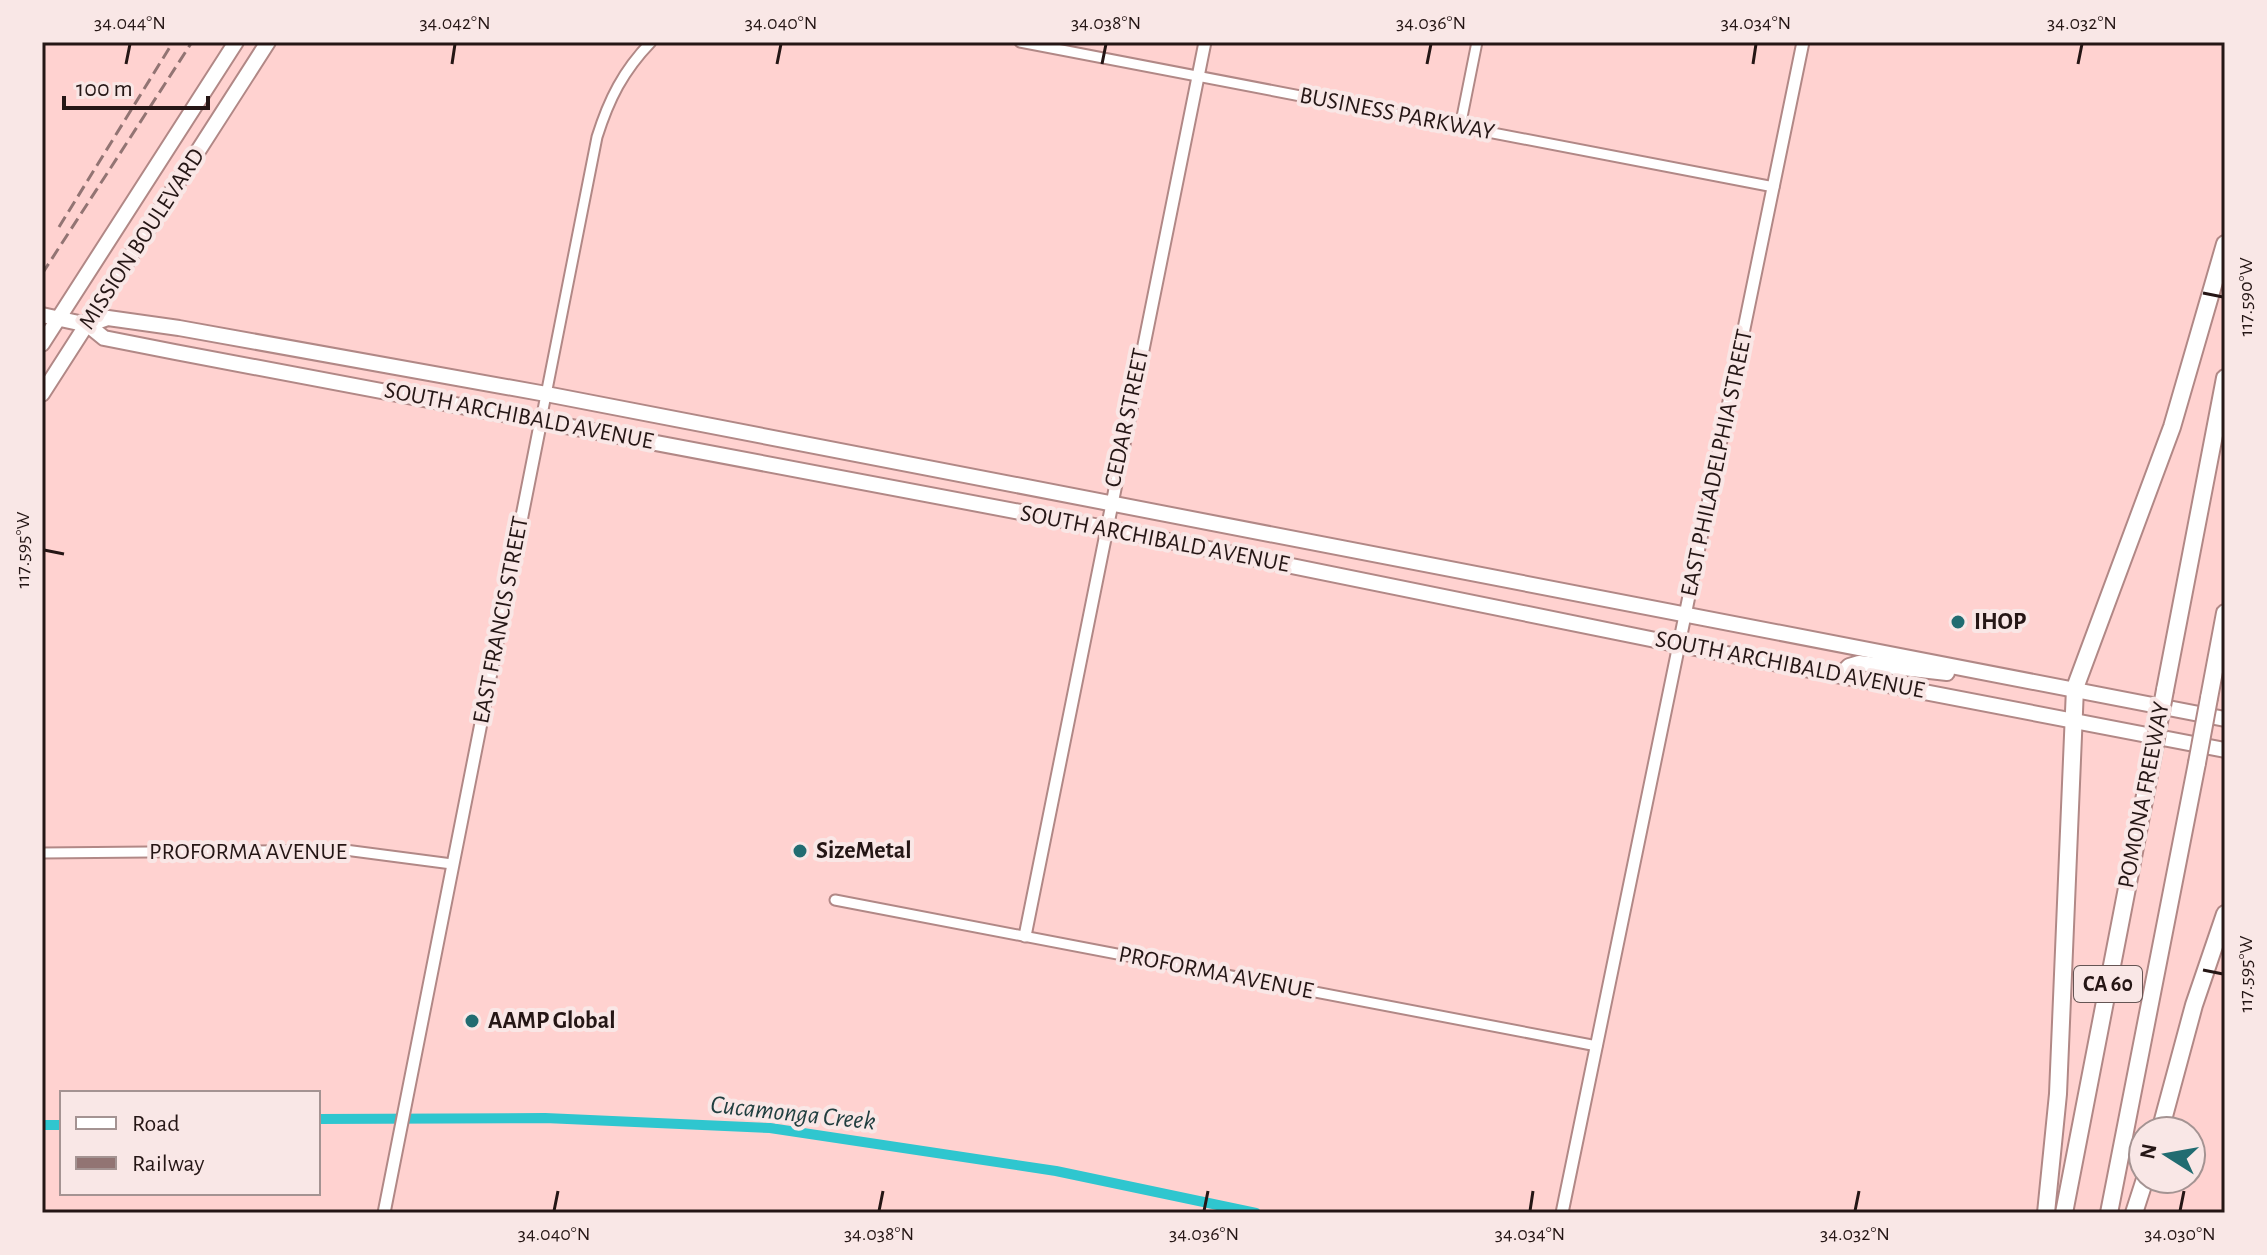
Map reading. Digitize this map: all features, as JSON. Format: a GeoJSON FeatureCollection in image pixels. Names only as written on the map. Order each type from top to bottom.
{"type":"FeatureCollection","features":[{"type":"Feature","properties":{"kind":"highway"},"geometry":{"type":"LineString","coordinates":[[2046,1213],[2059,1079],[2071,720],[2075,688],[2172,427],[2225,244]]}},
{"type":"Feature","properties":{"kind":"highway","name":"POMONA FREEWAY"},"geometry":{"type":"LineString","coordinates":[[2064,1213],[2225,378]]}},
{"type":"Feature","properties":{"kind":"highway","name":"POMONA FREEWAY"},"geometry":{"type":"LineString","coordinates":[[2109,1213],[2225,613]]}},
{"type":"Feature","properties":{"kind":"highway"},"geometry":{"type":"LineString","coordinates":[[2164,1115],[2194,1005],[2225,914]]}},
{"type":"Feature","properties":{"kind":"main road","name":"MISSION BOULEVARD"},"geometry":{"type":"LineString","coordinates":[[42,344],[236,42]]}},
{"type":"Feature","properties":{"kind":"main road","name":"MISSION BOULEVARD"},"geometry":{"type":"LineString","coordinates":[[42,394],[268,42]]}},
{"type":"Feature","properties":{"kind":"main road"},"geometry":{"type":"LineString","coordinates":[[118,278],[109,305],[114,313],[131,321]]}},
{"type":"Feature","properties":{"kind":"main road","name":"SOUTH ARCHIBALD AVENUE"},"geometry":{"type":"LineString","coordinates":[[42,315],[88,325],[104,338],[1105,528],[1680,645],[2225,750]]}},
{"type":"Feature","properties":{"kind":"main road","name":"SOUTH ARCHIBALD AVENUE"},"geometry":{"type":"LineString","coordinates":[[88,325],[108,318],[131,321],[546,394],[2225,719]]}},
{"type":"Feature","properties":{"kind":"main road"},"geometry":{"type":"LineString","coordinates":[[1840,675],[1849,666],[1859,663],[1959,675],[1999,674]]}},
{"type":"Feature","properties":{"kind":"street","name":"EAST FRANCIS STREET"},"geometry":{"type":"LineString","coordinates":[[384,1213],[597,137],[610,97],[628,67],[651,42]]}},
{"type":"Feature","properties":{"kind":"street","name":"BUSINESS PARKWAY"},"geometry":{"type":"LineString","coordinates":[[1020,42],[1774,187]]}},
{"type":"Feature","properties":{"kind":"street","name":"CEDAR STREET"},"geometry":{"type":"LineString","coordinates":[[1025,936],[1205,42]]}},
{"type":"Feature","properties":{"kind":"street"},"geometry":{"type":"LineString","coordinates":[[1460,127],[1477,42]]}},
{"type":"Feature","properties":{"kind":"street","name":"EAST PHILADELPHIA STREET"},"geometry":{"type":"LineString","coordinates":[[1562,1213],[1803,42]]}},
{"type":"Feature","properties":{"kind":"street","name":"PROFORMA AVENUE"},"geometry":{"type":"LineString","coordinates":[[42,853],[345,850],[452,864]]}},
{"type":"Feature","properties":{"kind":"street","name":"PROFORMA AVENUE"},"geometry":{"type":"LineString","coordinates":[[835,900],[1597,1046]]}},
{"type":"Feature","properties":{"kind":"waterway","name":"Cucamonga Creek"},"geometry":{"type":"LineString","coordinates":[[320,1119],[545,1118],[770,1128],[1056,1171],[1256,1213]]}},
{"type":"Feature","properties":{"kind":"waterway","name":"Cucamonga Creek"},"geometry":{"type":"LineString","coordinates":[[42,1125],[60,1125]]}},
{"type":"Feature","properties":{"kind":"railway"},"geometry":{"type":"LineString","coordinates":[[59,227],[173,42]]}},
{"type":"Feature","properties":{"kind":"railway"},"geometry":{"type":"LineString","coordinates":[[42,274],[192,42]]}},
{"type":"Feature","properties":{"kind":"place","name":"IHOP"},"geometry":{"type":"Point","coordinates":[1958,622]}},
{"type":"Feature","properties":{"kind":"place","name":"SizeMetal"},"geometry":{"type":"Point","coordinates":[800,851]}},
{"type":"Feature","properties":{"kind":"place","name":"AAMP Global"},"geometry":{"type":"Point","coordinates":[472,1021]}}]}
